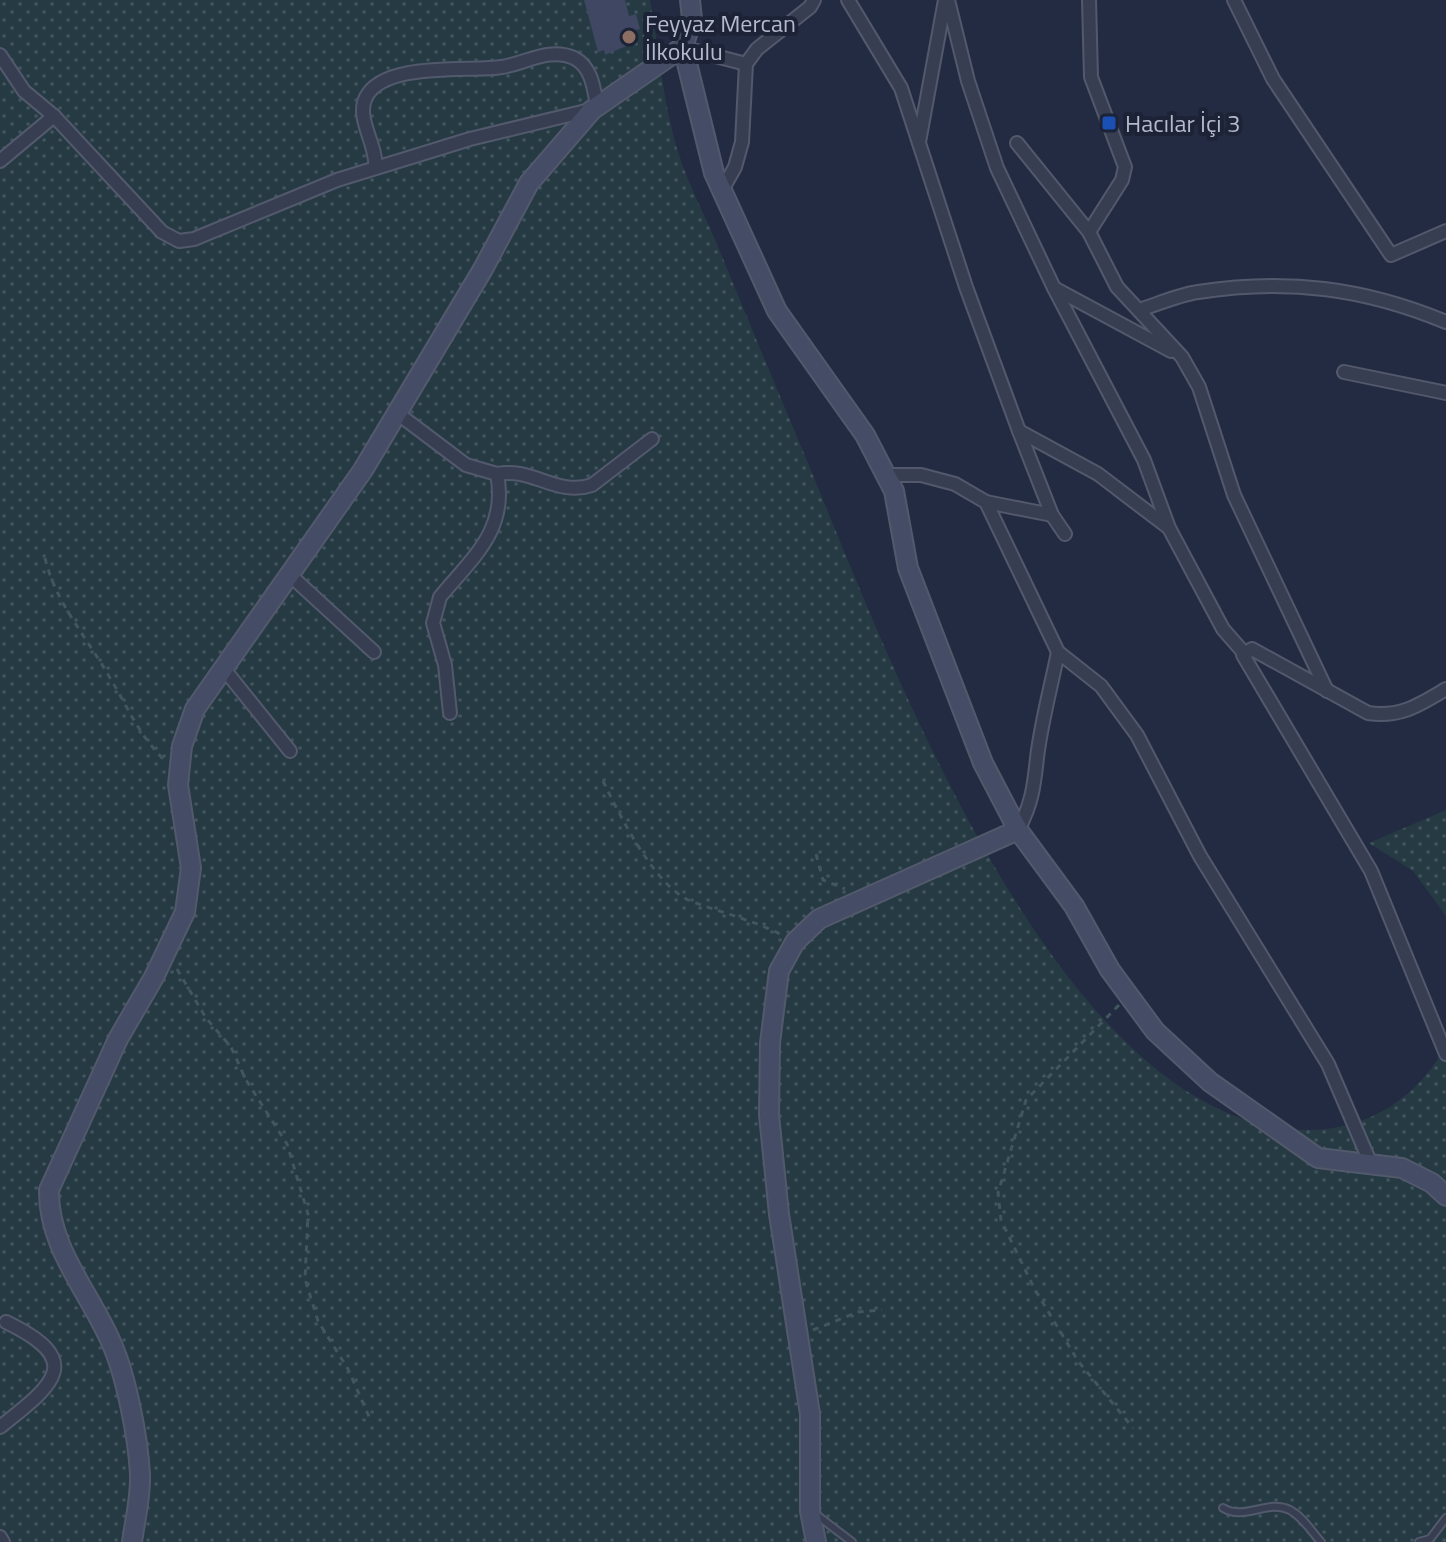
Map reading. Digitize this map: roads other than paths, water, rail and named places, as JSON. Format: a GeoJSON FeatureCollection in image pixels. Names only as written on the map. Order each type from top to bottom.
{"type":"FeatureCollection","features":[{"type":"Feature","properties":{"kind":"street"},"geometry":{"type":"LineString","coordinates":[[690,0],[692,19],[684,48],[714,173],[777,311],[865,435],[894,491],[908,568],[983,763],[1018,830],[1074,906],[1128,995],[1155,1031],[1210,1082],[1318,1158],[1402,1168],[1432,1183],[1446,1196]]}},
{"type":"Feature","properties":{"kind":"street"},"geometry":{"type":"LineString","coordinates":[[722,190],[735,167],[742,142],[746,64],[757,49],[810,7],[814,0]]}},
{"type":"Feature","properties":{"kind":"street"},"geometry":{"type":"LineString","coordinates":[[848,0],[901,88],[918,145],[1019,431],[1052,515],[1065,534]]}},
{"type":"Feature","properties":{"kind":"street"},"geometry":{"type":"LineString","coordinates":[[918,145],[946,0]]}},
{"type":"Feature","properties":{"kind":"street"},"geometry":{"type":"LineString","coordinates":[[946,0],[968,81],[997,168],[1054,288],[1144,460],[1169,528],[1223,629],[1244,653],[1244,660],[1371,871],[1446,1054]]}},
{"type":"Feature","properties":{"kind":"street"},"geometry":{"type":"LineString","coordinates":[[1089,0],[1091,77],[1125,167],[1122,180],[1089,232]]}},
{"type":"Feature","properties":{"kind":"street"},"geometry":{"type":"LineString","coordinates":[[1234,0],[1273,79],[1391,255],[1446,231]]}},
{"type":"Feature","properties":{"kind":"street"},"geometry":{"type":"LineString","coordinates":[[132,1542],[140,1475],[129,1410],[112,1345],[83,1285],[56,1243],[48,1217],[49,1190],[57,1164],[118,1039],[185,912],[191,868],[179,775],[182,746],[195,709],[363,470],[529,183],[595,108],[684,48],[746,64]]}},
{"type":"Feature","properties":{"kind":"street"},"geometry":{"type":"LineString","coordinates":[[375,168],[377,157],[367,130],[364,105],[371,90],[388,80],[427,71],[501,67],[548,54],[565,55],[584,65],[590,73],[595,108]]}},
{"type":"Feature","properties":{"kind":"street"},"geometry":{"type":"LineString","coordinates":[[0,55],[24,91],[54,116],[162,232],[179,241],[194,239],[375,168],[470,139],[595,108]]}},
{"type":"Feature","properties":{"kind":"street"},"geometry":{"type":"LineString","coordinates":[[0,161],[54,116]]}},
{"type":"Feature","properties":{"kind":"street"},"geometry":{"type":"LineString","coordinates":[[1017,143],[1089,232],[1117,287],[1182,357],[1199,387],[1234,495],[1327,691]]}},
{"type":"Feature","properties":{"kind":"street"},"geometry":{"type":"LineString","coordinates":[[1139,310],[1196,292],[1296,285],[1396,301],[1446,322]]}},
{"type":"Feature","properties":{"kind":"street"},"geometry":{"type":"LineString","coordinates":[[1054,288],[1182,357]]}},
{"type":"Feature","properties":{"kind":"street"},"geometry":{"type":"LineString","coordinates":[[1344,372],[1446,393]]}},
{"type":"Feature","properties":{"kind":"street"},"geometry":{"type":"LineString","coordinates":[[397,413],[466,465],[497,474],[527,472],[554,487],[581,489],[592,485],[652,439]]}},
{"type":"Feature","properties":{"kind":"street"},"geometry":{"type":"LineString","coordinates":[[1019,431],[1098,474],[1169,528]]}},
{"type":"Feature","properties":{"kind":"street"},"geometry":{"type":"LineString","coordinates":[[450,713],[445,665],[433,623],[435,609],[440,597],[492,532],[500,513],[497,474]]}},
{"type":"Feature","properties":{"kind":"street"},"geometry":{"type":"LineString","coordinates":[[885,475],[921,475],[955,484],[986,502],[1052,515]]}},
{"type":"Feature","properties":{"kind":"street"},"geometry":{"type":"LineString","coordinates":[[986,502],[1058,652],[1101,686],[1137,735],[1200,856],[1328,1064],[1370,1162]]}},
{"type":"Feature","properties":{"kind":"street"},"geometry":{"type":"LineString","coordinates":[[290,575],[374,652]]}},
{"type":"Feature","properties":{"kind":"street"},"geometry":{"type":"LineString","coordinates":[[1244,653],[1252,649],[1368,713],[1387,716],[1405,712],[1446,689]]}},
{"type":"Feature","properties":{"kind":"street"},"geometry":{"type":"LineString","coordinates":[[816,1542],[810,1511],[810,1414],[769,1115],[770,1043],[779,971],[795,942],[819,919],[1018,830],[1030,808],[1037,784],[1037,759],[1058,652]]}},
{"type":"Feature","properties":{"kind":"street"},"geometry":{"type":"LineString","coordinates":[[224,669],[290,751]]}},
{"type":"Feature","properties":{"kind":"street"},"geometry":{"type":"LineString","coordinates":[[0,1427],[48,1389],[54,1367],[52,1355],[37,1337],[6,1322]]}},
{"type":"Feature","properties":{"kind":"street"},"geometry":{"type":"LineString","coordinates":[[0,1537],[3,1542]]}},
{"type":"Feature","properties":{"kind":"lane"},"geometry":{"type":"LineString","coordinates":[[1223,1508],[1238,1514],[1264,1507],[1290,1510],[1321,1542]]}},
{"type":"Feature","properties":{"kind":"lane"},"geometry":{"type":"LineString","coordinates":[[810,1511],[852,1542]]}},
{"type":"Feature","properties":{"kind":"lane"},"geometry":{"type":"LineString","coordinates":[[1419,1542],[1430,1539],[1446,1518]]}},
{"type":"Feature","properties":{"kind":"place","name":"Feyyaz Mercan İlkokulu"},"geometry":{"type":"Point","coordinates":[629,37]}},
{"type":"Feature","properties":{"kind":"place","name":"Hacılar İçi 3"},"geometry":{"type":"Point","coordinates":[1109,123]}}]}
